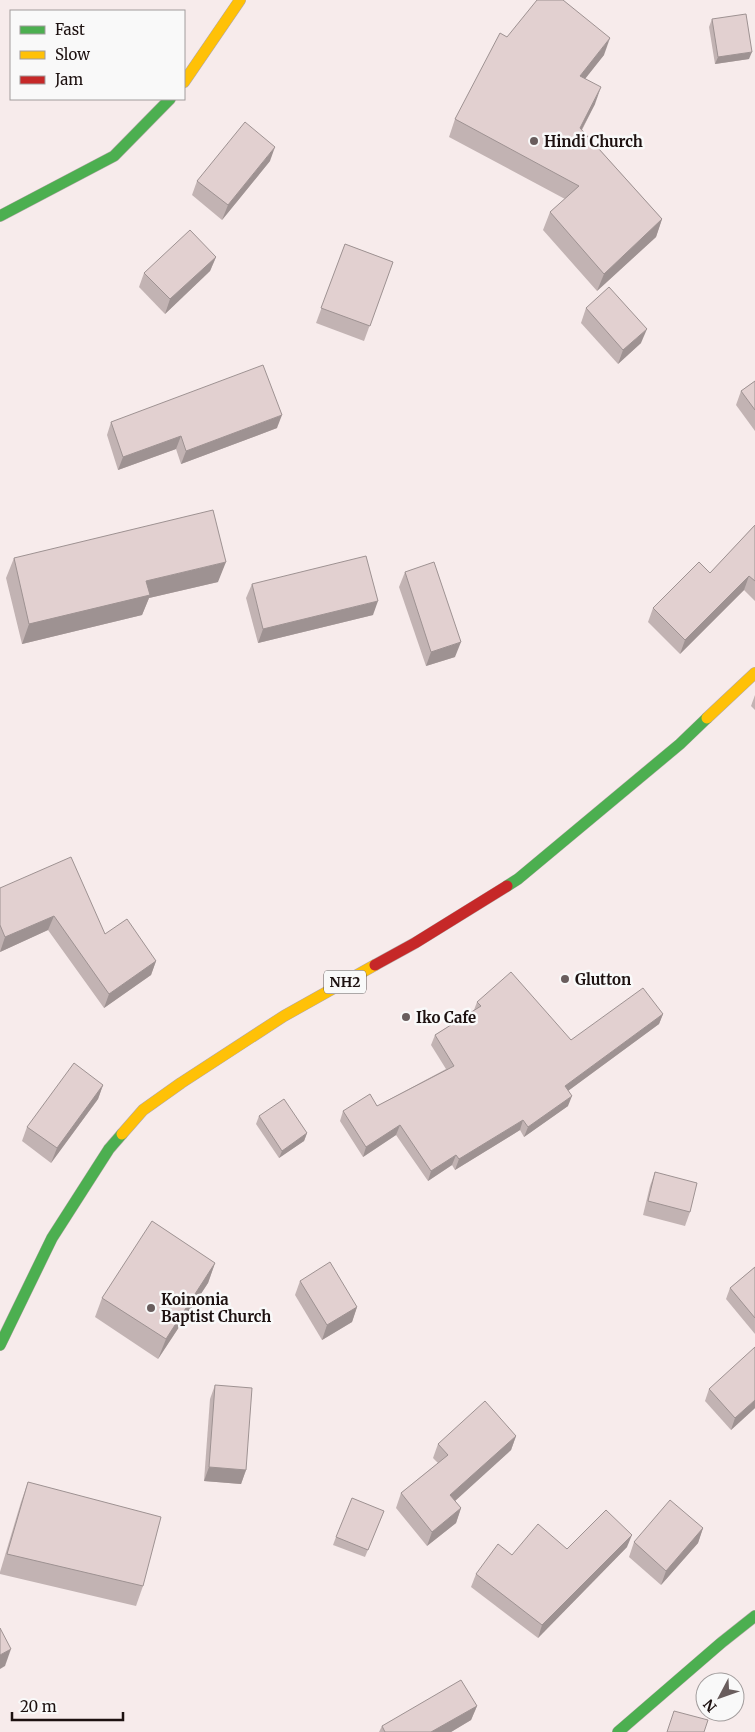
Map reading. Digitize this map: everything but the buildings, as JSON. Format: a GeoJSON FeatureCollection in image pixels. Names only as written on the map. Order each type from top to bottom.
{"type":"FeatureCollection","features":[{"type":"Feature","properties":{"kind":"main road"},"geometry":{"type":"LineString","coordinates":[[185,81],[240,0]]}},
{"type":"Feature","properties":{"kind":"main road"},"geometry":{"type":"LineString","coordinates":[[0,216],[114,156],[169,100]]}},
{"type":"Feature","properties":{"kind":"main road","name":"NH2"},"geometry":{"type":"LineString","coordinates":[[0,1344],[52,1238],[110,1149],[143,1110],[284,1016],[415,943],[518,879],[680,744],[755,672]]}},
{"type":"Feature","properties":{"kind":"main road"},"geometry":{"type":"LineString","coordinates":[[618,1732],[755,1616]]}},
{"type":"Feature","properties":{"kind":"traffic: fast"},"geometry":{"type":"LineString","coordinates":[[0,216],[114,156],[169,100]]}},
{"type":"Feature","properties":{"kind":"traffic: fast"},"geometry":{"type":"LineString","coordinates":[[507,886],[518,879],[680,744],[707,718]]}},
{"type":"Feature","properties":{"kind":"traffic: fast"},"geometry":{"type":"LineString","coordinates":[[0,1345],[52,1238],[109,1149],[122,1134]]}},
{"type":"Feature","properties":{"kind":"traffic: fast"},"geometry":{"type":"LineString","coordinates":[[618,1732],[755,1616]]}},
{"type":"Feature","properties":{"kind":"traffic: slow"},"geometry":{"type":"LineString","coordinates":[[185,81],[240,0]]}},
{"type":"Feature","properties":{"kind":"traffic: slow"},"geometry":{"type":"LineString","coordinates":[[707,718],[755,673]]}},
{"type":"Feature","properties":{"kind":"traffic: slow"},"geometry":{"type":"LineString","coordinates":[[122,1134],[143,1110],[181,1083],[284,1016],[375,965]]}},
{"type":"Feature","properties":{"kind":"traffic: jam"},"geometry":{"type":"LineString","coordinates":[[375,965],[415,943],[507,886]]}},
{"type":"Feature","properties":{"kind":"place","name":"Hindi Church"},"geometry":{"type":"Point","coordinates":[534,141]}},
{"type":"Feature","properties":{"kind":"place","name":"Glutton"},"geometry":{"type":"Point","coordinates":[565,979]}},
{"type":"Feature","properties":{"kind":"place","name":"Iko Cafe"},"geometry":{"type":"Point","coordinates":[406,1017]}},
{"type":"Feature","properties":{"kind":"place","name":"Koinonia Baptist Church"},"geometry":{"type":"Point","coordinates":[151,1308]}}]}
